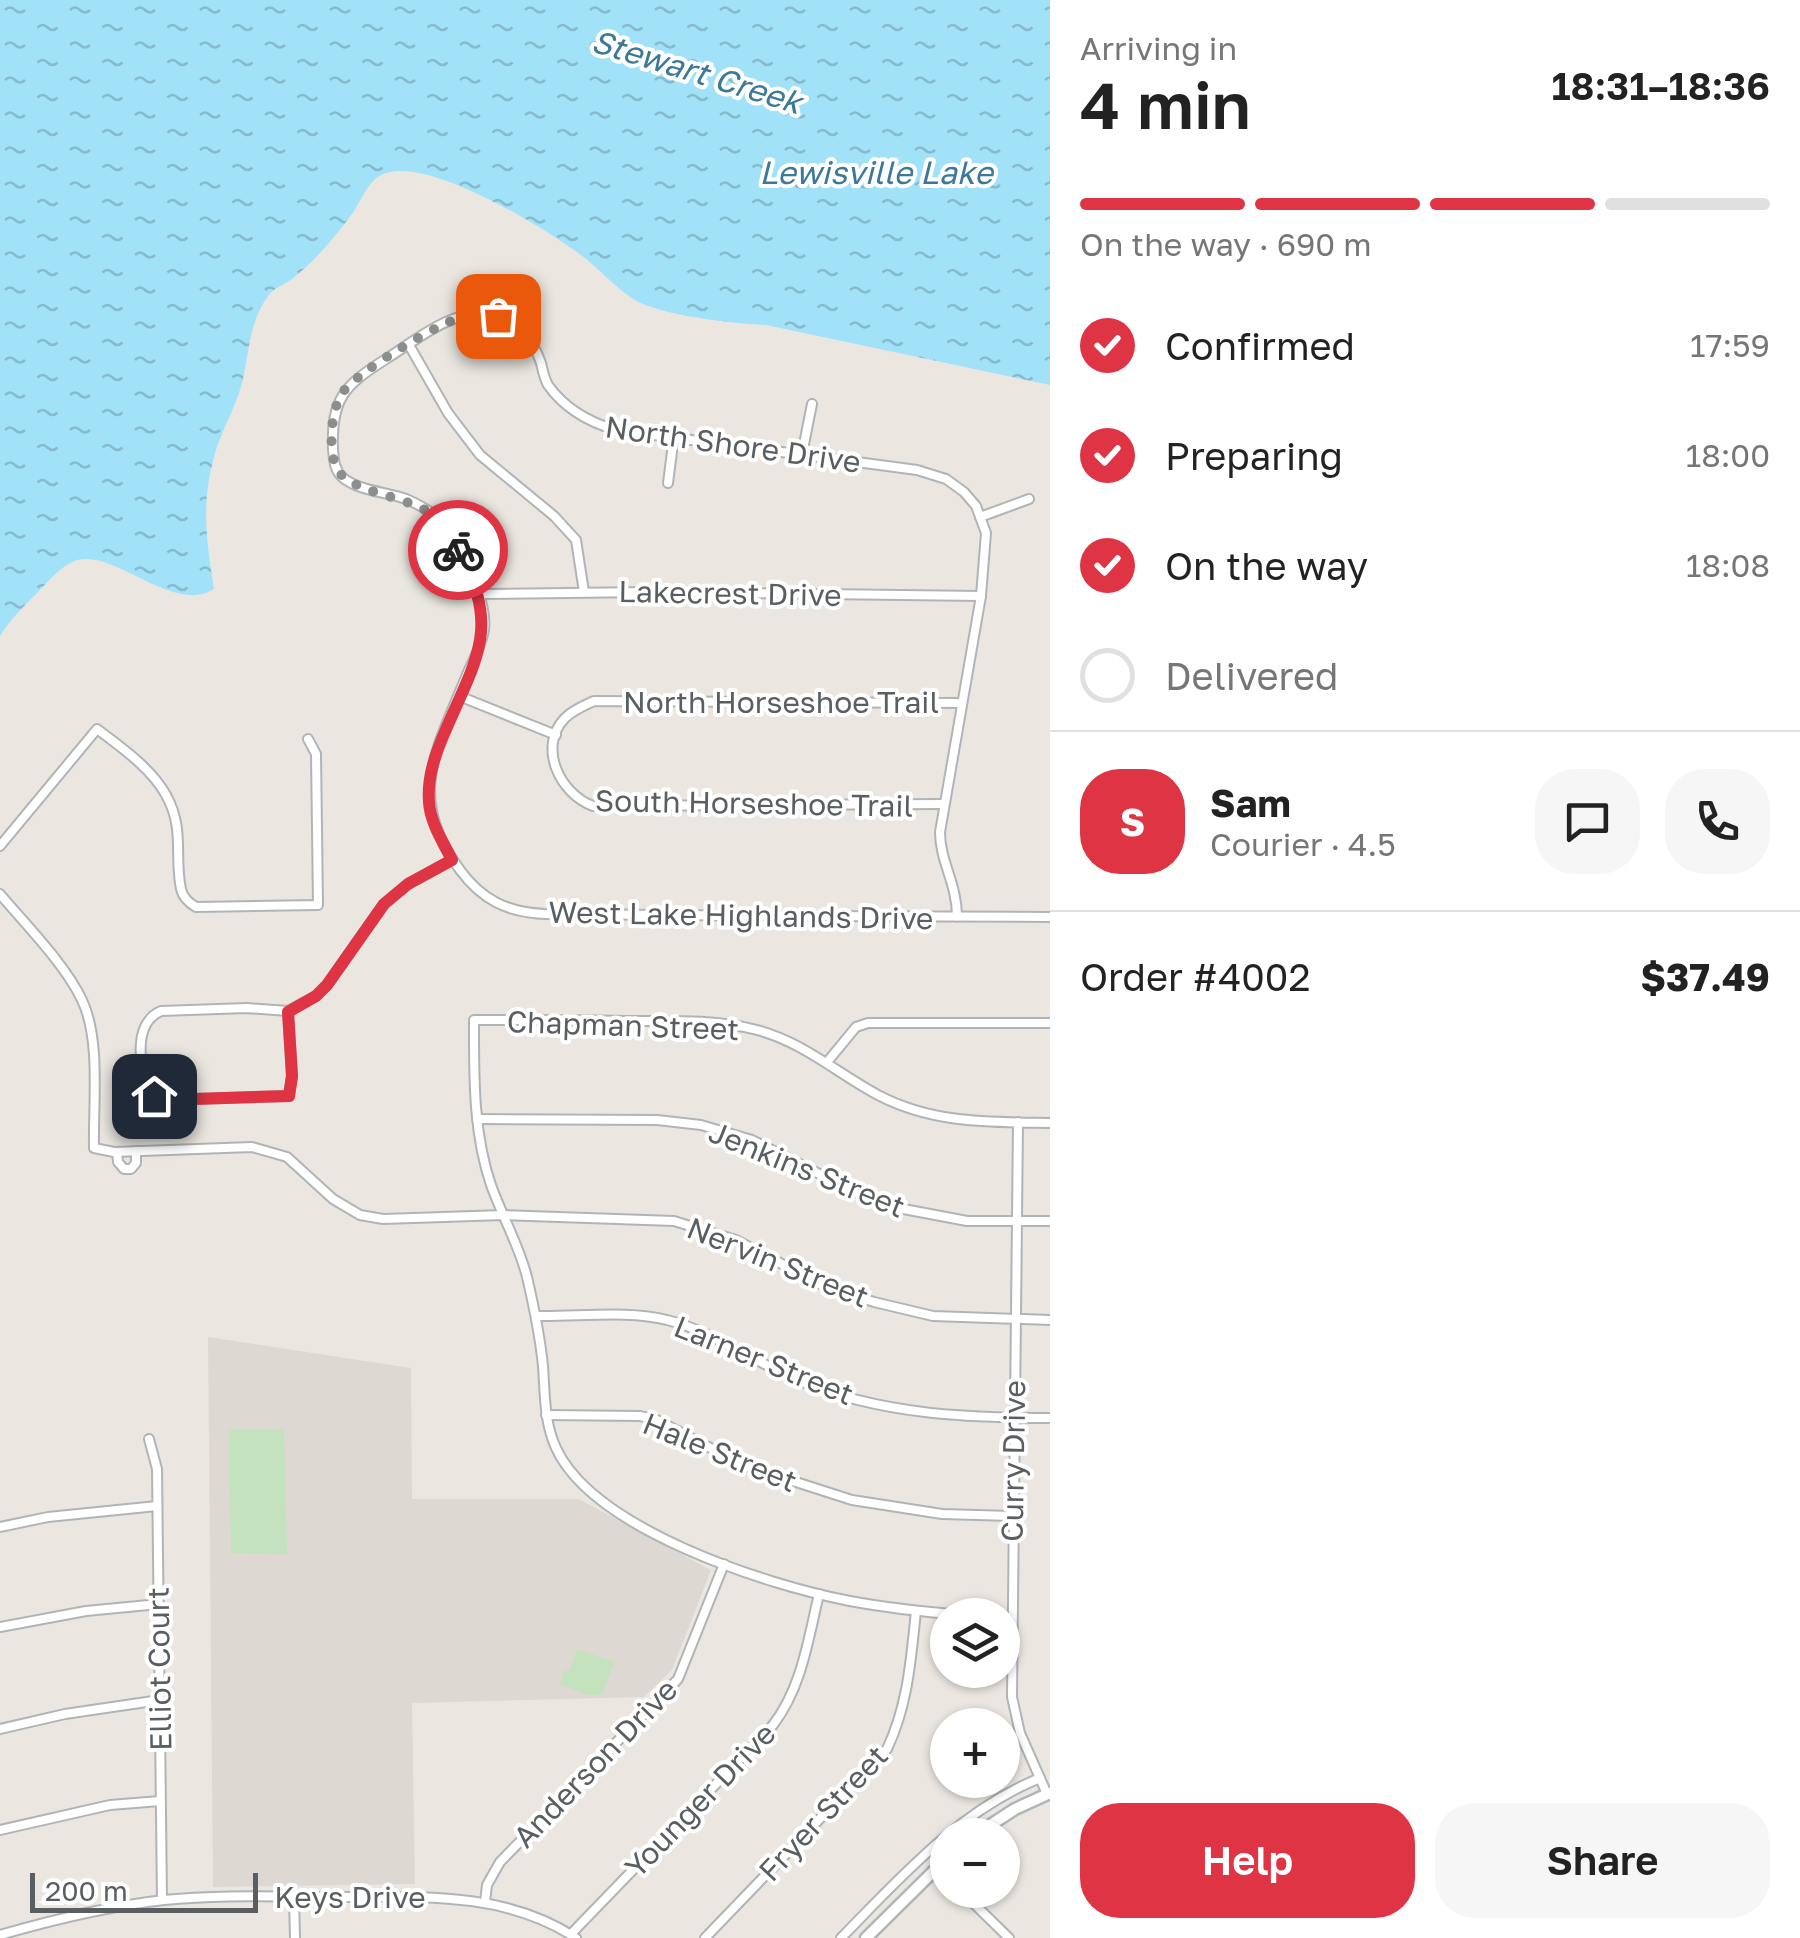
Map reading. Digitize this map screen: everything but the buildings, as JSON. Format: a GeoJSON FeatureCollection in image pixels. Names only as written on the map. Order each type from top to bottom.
{"type":"FeatureCollection","features":[{"type":"Feature","properties":{"kind":"main road"},"geometry":{"type":"LineString","coordinates":[[1000,1818],[1048,1793]]}},
{"type":"Feature","properties":{"kind":"main road"},"geometry":{"type":"LineString","coordinates":[[867,1938],[930,1874]]}},
{"type":"Feature","properties":{"kind":"street","name":"North Shore Drive"},"geometry":{"type":"LineString","coordinates":[[480,594],[436,516],[408,500],[350,482],[336,470],[332,438],[340,396],[358,377],[446,323],[469,314],[498,316],[523,332],[540,359],[548,384],[564,403],[590,422],[616,430],[937,475],[964,492],[980,516]]}},
{"type":"Feature","properties":{"kind":"street"},"geometry":{"type":"LineString","coordinates":[[408,346],[448,413],[480,455],[554,516],[576,540],[584,592]]}},
{"type":"Feature","properties":{"kind":"street"},"geometry":{"type":"LineString","coordinates":[[802,454],[812,404]]}},
{"type":"Feature","properties":{"kind":"street"},"geometry":{"type":"LineString","coordinates":[[668,483],[674,436]]}},
{"type":"Feature","properties":{"kind":"street"},"geometry":{"type":"LineString","coordinates":[[957,918],[957,896],[940,842],[943,804],[981,596],[986,533],[980,516],[1029,500]]}},
{"type":"Feature","properties":{"kind":"street","name":"Lakecrest Drive"},"geometry":{"type":"LineString","coordinates":[[480,594],[981,596]]}},
{"type":"Feature","properties":{"kind":"street","name":"West Lake Highlands Drive"},"geometry":{"type":"LineString","coordinates":[[480,594],[484,630],[436,753],[428,794],[430,810],[452,860],[480,894],[522,912],[1050,918]]}},
{"type":"Feature","properties":{"kind":"street"},"geometry":{"type":"LineString","coordinates":[[459,696],[556,735]]}},
{"type":"Feature","properties":{"kind":"street","name":"North Horseshoe Trail"},"geometry":{"type":"LineString","coordinates":[[556,735],[564,719],[594,701],[962,702]]}},
{"type":"Feature","properties":{"kind":"street"},"geometry":{"type":"LineString","coordinates":[[0,846],[97,729],[166,793],[177,819],[181,889],[190,904],[318,905],[316,754],[308,739]]}},
{"type":"Feature","properties":{"kind":"street","name":"South Horseshoe Trail"},"geometry":{"type":"LineString","coordinates":[[556,735],[558,776],[568,792],[593,806],[943,804]]}},
{"type":"Feature","properties":{"kind":"street"},"geometry":{"type":"LineString","coordinates":[[288,1012],[292,1076],[289,1096],[162,1100],[149,1088],[144,1073],[142,1033],[150,1016],[161,1011],[246,1008],[288,1012],[327,985],[393,895],[452,860]]}},
{"type":"Feature","properties":{"kind":"street"},"geometry":{"type":"LineString","coordinates":[[0,894],[72,981],[83,1000],[92,1036],[94,1148],[136,1151],[136,1163],[124,1169],[117,1152]]}},
{"type":"Feature","properties":{"kind":"street","name":"Chapman Street"},"geometry":{"type":"LineString","coordinates":[[477,1119],[474,1020],[690,1020],[773,1035],[828,1061],[876,1094],[920,1112],[974,1122],[1050,1123]]}},
{"type":"Feature","properties":{"kind":"street"},"geometry":{"type":"LineString","coordinates":[[828,1061],[856,1026],[868,1023],[1050,1023]]}},
{"type":"Feature","properties":{"kind":"street"},"geometry":{"type":"LineString","coordinates":[[477,1119],[489,1178],[524,1267],[536,1316],[546,1415],[554,1446],[596,1500],[659,1535],[724,1564],[819,1594],[930,1612]]}},
{"type":"Feature","properties":{"kind":"street","name":"Jenkins Street"},"geometry":{"type":"LineString","coordinates":[[477,1119],[657,1120],[700,1125],[752,1140],[893,1207],[967,1221],[1050,1222]]}},
{"type":"Feature","properties":{"kind":"street","name":"Curry Drive"},"geometry":{"type":"LineString","coordinates":[[1008,1598],[1018,1122]]}},
{"type":"Feature","properties":{"kind":"street","name":"Nervin Street"},"geometry":{"type":"LineString","coordinates":[[136,1151],[252,1147],[271,1150],[288,1157],[333,1200],[360,1215],[383,1219],[504,1216],[686,1223],[736,1240],[822,1285],[874,1302],[934,1316],[1050,1320]]}},
{"type":"Feature","properties":{"kind":"street","name":"Larner Street"},"geometry":{"type":"LineString","coordinates":[[536,1316],[668,1320],[803,1383],[850,1398],[916,1412],[1050,1418]]}},
{"type":"Feature","properties":{"kind":"street","name":"Hale Street"},"geometry":{"type":"LineString","coordinates":[[546,1415],[640,1416],[657,1420],[743,1465],[852,1500],[926,1512],[1012,1516]]}},
{"type":"Feature","properties":{"kind":"street","name":"Elliot Court"},"geometry":{"type":"LineString","coordinates":[[149,1439],[157,1469],[162,1900]]}},
{"type":"Feature","properties":{"kind":"street"},"geometry":{"type":"LineString","coordinates":[[0,1526],[157,1506]]}},
{"type":"Feature","properties":{"kind":"street","name":"Anderson Drive"},"geometry":{"type":"LineString","coordinates":[[485,1902],[487,1884],[500,1862],[678,1679],[724,1564]]}},
{"type":"Feature","properties":{"kind":"street","name":"Younger Drive"},"geometry":{"type":"LineString","coordinates":[[574,1936],[789,1704],[819,1594]]}},
{"type":"Feature","properties":{"kind":"street"},"geometry":{"type":"LineString","coordinates":[[0,1627],[86,1611],[159,1604]]}},
{"type":"Feature","properties":{"kind":"street","name":"Fryer Street"},"geometry":{"type":"LineString","coordinates":[[705,1938],[887,1749],[905,1700],[916,1611]]}},
{"type":"Feature","properties":{"kind":"street","name":"Curry Drive"},"geometry":{"type":"LineString","coordinates":[[1011,1688],[1020,1733],[1048,1793]]}},
{"type":"Feature","properties":{"kind":"street"},"geometry":{"type":"LineString","coordinates":[[0,1730],[65,1714],[160,1700]]}},
{"type":"Feature","properties":{"kind":"street"},"geometry":{"type":"LineString","coordinates":[[841,1938],[920,1857],[962,1822],[1040,1778]]}},
{"type":"Feature","properties":{"kind":"street"},"geometry":{"type":"LineString","coordinates":[[0,1830],[110,1805],[160,1801]]}},
{"type":"Feature","properties":{"kind":"street","name":"Keys Drive"},"geometry":{"type":"LineString","coordinates":[[0,1936],[162,1900],[232,1896],[432,1897],[485,1902],[526,1913],[574,1936]]}},
{"type":"Feature","properties":{"kind":"street"},"geometry":{"type":"LineString","coordinates":[[294,1897],[295,1938]]}},
{"type":"Feature","properties":{"kind":"street"},"geometry":{"type":"LineString","coordinates":[[978,1908],[1009,1938]]}},
{"type":"Feature","properties":{"kind":"shaded area"},"geometry":{"type":"Polygon","coordinates":[[[208,1337],[411,1368],[412,1499],[579,1499],[711,1570],[672,1670],[644,1697],[412,1703],[415,1884],[213,1887],[208,1337]]]}},
{"type":"Feature","properties":{"kind":"green space"},"geometry":{"type":"Polygon","coordinates":[[[284,1429],[287,1554],[231,1553],[229,1430],[284,1429]]]}},
{"type":"Feature","properties":{"kind":"green space"},"geometry":{"type":"Polygon","coordinates":[[[577,1649],[614,1662],[602,1695],[588,1695],[560,1685],[577,1649]]]}},
{"type":"Feature","properties":{"kind":"water","name":"Lewisville Lake"},"geometry":{"type":"Polygon","coordinates":[[[0,0],[1050,0],[1050,385],[766,325],[717,321],[644,305],[574,250],[480,195],[424,174],[400,171],[381,175],[325,247],[292,279],[270,293],[257,316],[242,383],[209,477],[206,525],[214,589],[197,595],[180,594],[105,562],[72,562],[48,581],[0,636],[0,0]]]}},
{"type":"Feature","properties":{"kind":"way so far"},"geometry":{"type":"LineString","coordinates":[[458,550],[436,516],[408,500],[350,482],[336,470],[332,438],[336,404],[358,377],[446,323],[469,314],[498,316]]}},
{"type":"Feature","properties":{"kind":"route"},"geometry":{"type":"LineString","coordinates":[[154,1096],[162,1100],[289,1096],[292,1076],[288,1012],[327,985],[393,895],[452,860],[430,810],[428,794],[436,753],[484,630],[480,594],[458,550]]}},
{"type":"Feature","properties":{"kind":"water label","name":"Stewart Creek"},"geometry":{"type":"Point","coordinates":[697,71]}}]}
